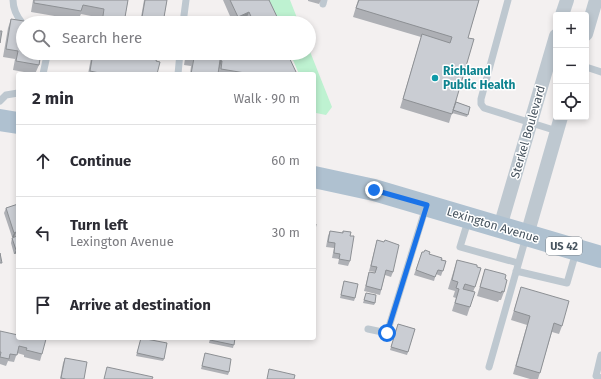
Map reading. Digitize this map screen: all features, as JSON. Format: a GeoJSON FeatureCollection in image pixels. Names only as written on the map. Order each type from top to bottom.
{"type":"FeatureCollection","features":[{"type":"Feature","properties":{"kind":"main road"},"geometry":{"type":"LineString","coordinates":[[0,120],[16,123]]}},
{"type":"Feature","properties":{"kind":"main road","name":"Lexington Avenue"},"geometry":{"type":"LineString","coordinates":[[316,177],[360,187],[427,205],[601,257]]}},
{"type":"Feature","properties":{"kind":"street"},"geometry":{"type":"LineString","coordinates":[[563,12],[567,0]]}},
{"type":"Feature","properties":{"kind":"street"},"geometry":{"type":"LineString","coordinates":[[589,24],[596,0]]}},
{"type":"Feature","properties":{"kind":"street","name":"Sterkel Boulevard"},"geometry":{"type":"LineString","coordinates":[[500,227],[553,46]]}},
{"type":"Feature","properties":{"kind":"street"},"geometry":{"type":"LineString","coordinates":[[527,235],[560,120]]}},
{"type":"Feature","properties":{"kind":"lane"},"geometry":{"type":"LineString","coordinates":[[14,0],[13,5],[17,16]]}},
{"type":"Feature","properties":{"kind":"lane"},"geometry":{"type":"LineString","coordinates":[[184,16],[186,0]]}},
{"type":"Feature","properties":{"kind":"lane"},"geometry":{"type":"LineString","coordinates":[[508,0],[481,98],[481,104],[484,108],[557,131]]}},
{"type":"Feature","properties":{"kind":"lane"},"geometry":{"type":"LineString","coordinates":[[43,72],[46,60]]}},
{"type":"Feature","properties":{"kind":"lane"},"geometry":{"type":"LineString","coordinates":[[178,72],[179,60]]}},
{"type":"Feature","properties":{"kind":"lane"},"geometry":{"type":"LineString","coordinates":[[589,68],[601,72]]}},
{"type":"Feature","properties":{"kind":"lane"},"geometry":{"type":"LineString","coordinates":[[0,101],[6,95],[16,93]]}},
{"type":"Feature","properties":{"kind":"lane"},"geometry":{"type":"LineString","coordinates":[[368,329],[387,333],[427,205]]}},
{"type":"Feature","properties":{"kind":"lane"},"geometry":{"type":"LineString","coordinates":[[469,218],[460,247],[518,263]]}},
{"type":"Feature","properties":{"kind":"lane"},"geometry":{"type":"LineString","coordinates":[[488,367],[527,235]]}},
{"type":"Feature","properties":{"kind":"lane"},"geometry":{"type":"LineString","coordinates":[[516,271],[567,283],[577,250]]}},
{"type":"Feature","properties":{"kind":"lane"},"geometry":{"type":"LineString","coordinates":[[601,355],[596,376],[601,378]]}},
{"type":"Feature","properties":{"kind":"green space"},"geometry":{"type":"Polygon","coordinates":[[[267,0],[290,0],[296,16],[274,16],[267,0]]]}},
{"type":"Feature","properties":{"kind":"green space"},"geometry":{"type":"Polygon","coordinates":[[[293,60],[313,60],[332,107],[326,115],[316,113],[316,72],[298,72],[293,60]]]}},
{"type":"Feature","properties":{"kind":"building"},"geometry":{"type":"Polygon","coordinates":[[[34,0],[128,0],[125,16],[103,16],[104,9],[83,5],[81,11],[34,3],[34,0]]]}},
{"type":"Feature","properties":{"kind":"building"},"geometry":{"type":"Polygon","coordinates":[[[145,0],[167,0],[164,16],[142,16],[145,0]]]}},
{"type":"Feature","properties":{"kind":"building"},"geometry":{"type":"Polygon","coordinates":[[[230,0],[269,0],[277,16],[251,16],[249,12],[238,16],[230,0]]]}},
{"type":"Feature","properties":{"kind":"building","name":"Richland Public Health"},"geometry":{"type":"Polygon","coordinates":[[[359,0],[479,0],[468,38],[474,39],[452,114],[403,99],[422,34],[450,43],[452,37],[356,8],[359,0]]]}},
{"type":"Feature","properties":{"kind":"building"},"geometry":{"type":"Polygon","coordinates":[[[11,19],[16,20],[16,51],[6,49],[11,19]]]}},
{"type":"Feature","properties":{"kind":"building"},"geometry":{"type":"Polygon","coordinates":[[[0,31],[2,31],[0,43],[0,31]]]}},
{"type":"Feature","properties":{"kind":"building"},"geometry":{"type":"Polygon","coordinates":[[[16,60],[40,60],[39,65],[16,60]]]}},
{"type":"Feature","properties":{"kind":"building"},"geometry":{"type":"Polygon","coordinates":[[[92,60],[156,60],[160,62],[158,72],[90,71],[92,60]]]}},
{"type":"Feature","properties":{"kind":"building"},"geometry":{"type":"Polygon","coordinates":[[[194,60],[220,60],[218,72],[191,72],[194,60]]]}},
{"type":"Feature","properties":{"kind":"building"},"geometry":{"type":"Polygon","coordinates":[[[220,60],[290,60],[296,72],[239,72],[221,69],[222,61],[220,60]]]}},
{"type":"Feature","properties":{"kind":"building"},"geometry":{"type":"Polygon","coordinates":[[[456,102],[470,107],[468,115],[453,110],[456,102]]]}},
{"type":"Feature","properties":{"kind":"building"},"geometry":{"type":"Polygon","coordinates":[[[16,205],[16,232],[14,233],[6,208],[16,205]]]}},
{"type":"Feature","properties":{"kind":"building"},"geometry":{"type":"Polygon","coordinates":[[[330,231],[343,233],[343,231],[351,232],[350,236],[354,236],[350,261],[339,259],[340,254],[334,253],[335,243],[328,242],[330,231]]]}},
{"type":"Feature","properties":{"kind":"building"},"geometry":{"type":"Polygon","coordinates":[[[16,236],[16,250],[12,238],[16,236]]]}},
{"type":"Feature","properties":{"kind":"building"},"geometry":{"type":"Polygon","coordinates":[[[377,240],[384,242],[385,240],[399,245],[393,272],[386,270],[381,290],[366,286],[369,272],[375,273],[377,267],[371,266],[377,240]]]}},
{"type":"Feature","properties":{"kind":"building"},"geometry":{"type":"Polygon","coordinates":[[[425,250],[430,252],[429,254],[442,258],[441,260],[446,261],[443,271],[438,270],[435,277],[416,270],[422,252],[425,250]]]}},
{"type":"Feature","properties":{"kind":"building"},"geometry":{"type":"Polygon","coordinates":[[[457,260],[477,265],[477,267],[481,268],[475,287],[465,284],[463,289],[475,292],[470,307],[455,303],[459,289],[456,288],[458,282],[452,280],[457,260]]]}},
{"type":"Feature","properties":{"kind":"building"},"geometry":{"type":"Polygon","coordinates":[[[485,269],[506,275],[505,279],[507,280],[504,292],[502,291],[501,293],[480,287],[485,269]]]}},
{"type":"Feature","properties":{"kind":"building"},"geometry":{"type":"Polygon","coordinates":[[[344,281],[358,284],[355,298],[341,295],[344,281]]]}},
{"type":"Feature","properties":{"kind":"building"},"geometry":{"type":"Polygon","coordinates":[[[521,287],[569,301],[562,326],[554,323],[540,373],[516,366],[530,316],[514,311],[521,287]]]}},
{"type":"Feature","properties":{"kind":"building"},"geometry":{"type":"Polygon","coordinates":[[[366,293],[376,295],[375,303],[364,300],[366,293]]]}},
{"type":"Feature","properties":{"kind":"building"},"geometry":{"type":"Polygon","coordinates":[[[398,324],[415,329],[408,352],[391,347],[398,324]]]}},
{"type":"Feature","properties":{"kind":"building"},"geometry":{"type":"Polygon","coordinates":[[[0,331],[16,335],[16,340],[46,340],[42,354],[26,350],[27,348],[19,346],[17,355],[10,354],[9,359],[0,357],[0,331]]]}},
{"type":"Feature","properties":{"kind":"building"},"geometry":{"type":"Polygon","coordinates":[[[140,340],[151,340],[167,343],[164,359],[137,353],[140,340]]]}},
{"type":"Feature","properties":{"kind":"building"},"geometry":{"type":"Polygon","coordinates":[[[210,340],[235,340],[234,345],[210,340]]]}},
{"type":"Feature","properties":{"kind":"building"},"geometry":{"type":"Polygon","coordinates":[[[205,353],[231,359],[229,372],[202,366],[205,353]]]}},
{"type":"Feature","properties":{"kind":"building"},"geometry":{"type":"Polygon","coordinates":[[[65,358],[87,362],[84,379],[61,378],[65,358]]]}},
{"type":"Feature","properties":{"kind":"building"},"geometry":{"type":"Polygon","coordinates":[[[107,367],[153,377],[152,379],[104,379],[107,367]]]}},
{"type":"Feature","properties":{"kind":"building"},"geometry":{"type":"Polygon","coordinates":[[[269,369],[295,375],[294,379],[267,379],[269,369]]]}},
{"type":"Feature","properties":{"kind":"place","name":"Richland Public Health"},"geometry":{"type":"Point","coordinates":[435,78]}},
{"type":"Feature","properties":{"kind":"route"},"geometry":{"type":"LineString","coordinates":[[374,190],[427,205],[387,333]]}}]}
